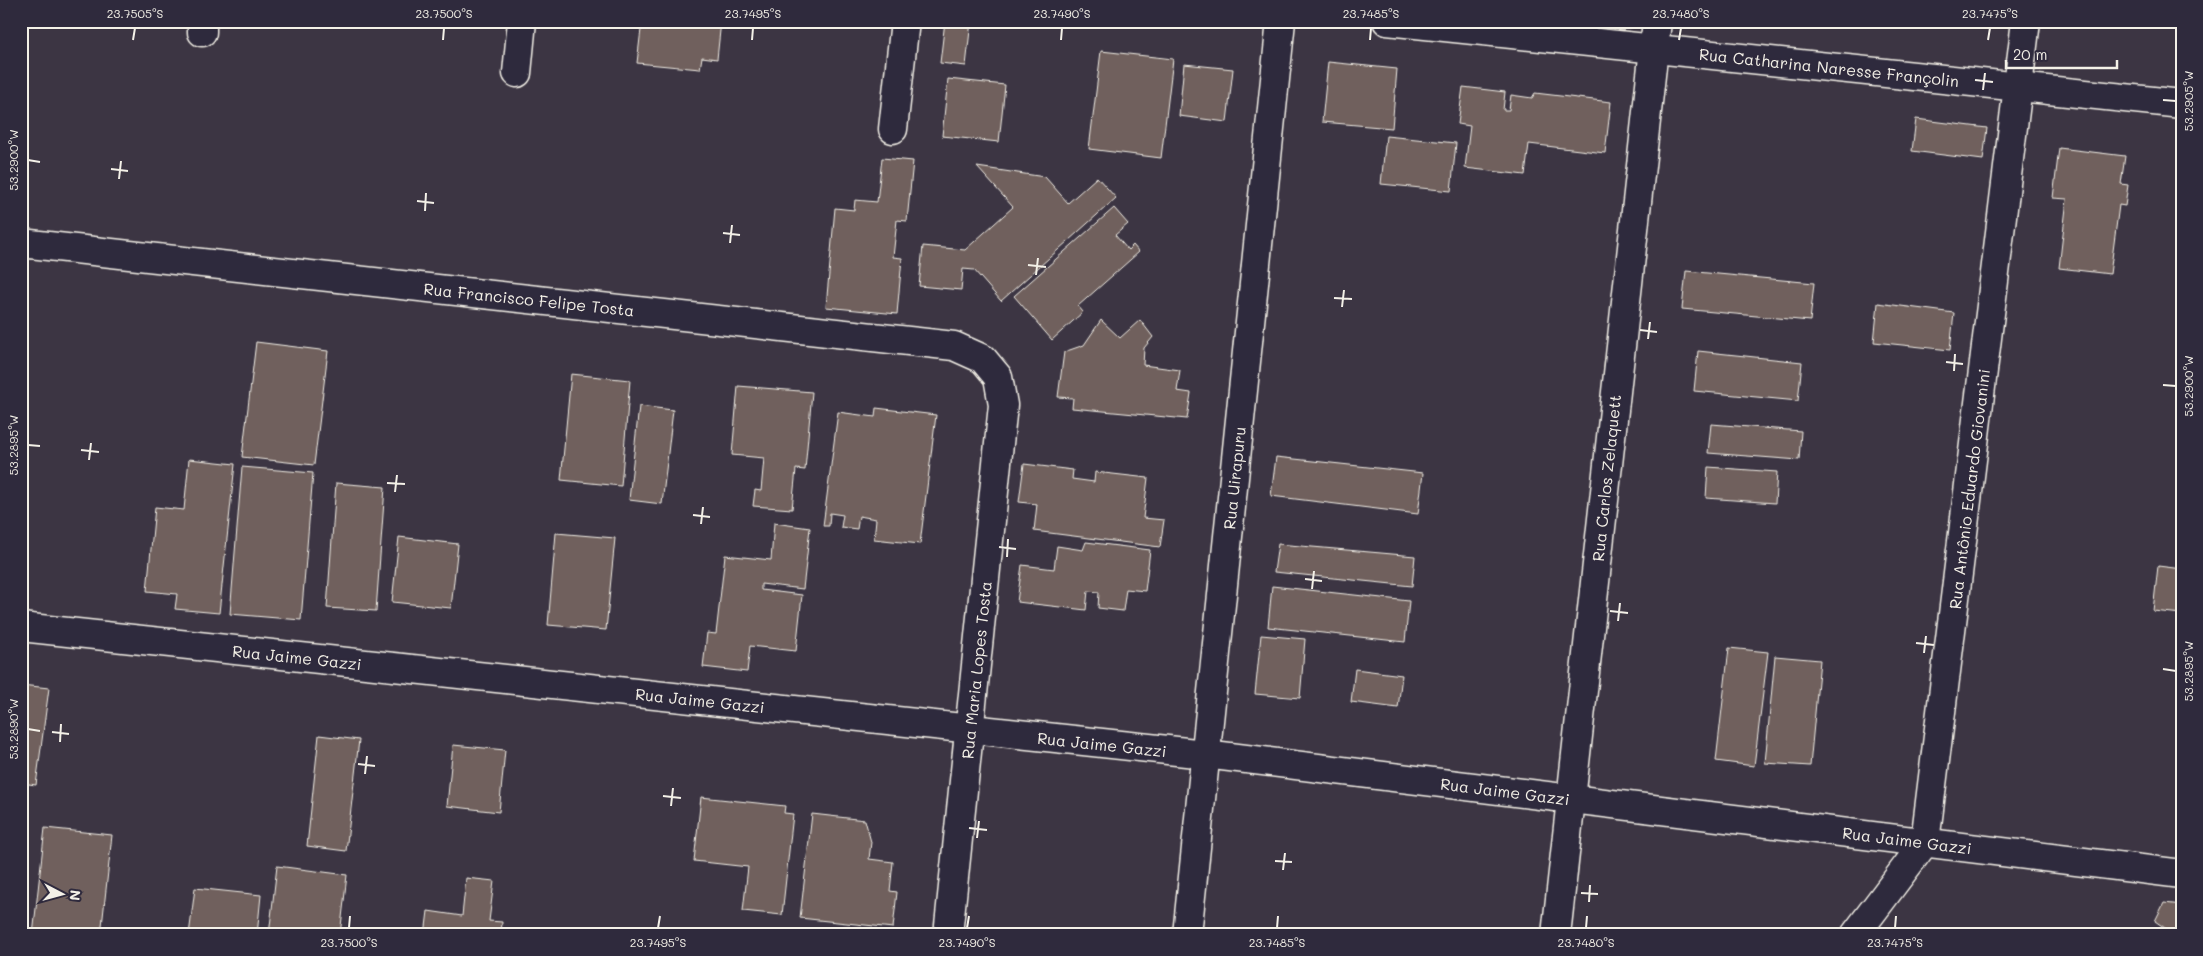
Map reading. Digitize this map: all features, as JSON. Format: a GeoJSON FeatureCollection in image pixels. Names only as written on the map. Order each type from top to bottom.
{"type":"FeatureCollection","features":[{"type":"Feature","properties":{"kind":"street"},"geometry":{"type":"LineString","coordinates":[[517,73],[522,21]]}},
{"type":"Feature","properties":{"kind":"street"},"geometry":{"type":"LineString","coordinates":[[893,129],[904,21]]}},
{"type":"Feature","properties":{"kind":"street","name":"Rua Uirapuru"},"geometry":{"type":"LineString","coordinates":[[1187,935],[1281,21]]}},
{"type":"Feature","properties":{"kind":"street","name":"Rua Catharina Naresse Françolin"},"geometry":{"type":"LineString","coordinates":[[1387,21],[2182,104]]}},
{"type":"Feature","properties":{"kind":"street","name":"Rua Carlos Zelaquett"},"geometry":{"type":"LineString","coordinates":[[1556,935],[1657,21]]}},
{"type":"Feature","properties":{"kind":"street","name":"Rua Antônio Eduardo Giovanini"},"geometry":{"type":"LineString","coordinates":[[1856,935],[1925,842],[2026,21]]}},
{"type":"Feature","properties":{"kind":"street","name":"Rua Francisco Felipe Tosta"},"geometry":{"type":"LineString","coordinates":[[21,243],[954,346],[984,359],[998,377],[1003,404]]}},
{"type":"Feature","properties":{"kind":"street","name":"Rua Maria Lopes Tosta"},"geometry":{"type":"LineString","coordinates":[[948,935],[1003,404]]}},
{"type":"Feature","properties":{"kind":"street","name":"Rua Jaime Gazzi"},"geometry":{"type":"LineString","coordinates":[[21,627],[1205,754],[2182,874]]}},
{"type":"Feature","properties":{"kind":"building"},"geometry":{"type":"Polygon","coordinates":[[[642,21],[721,21],[717,59],[702,57],[700,69],[637,63],[642,21]]]}},
{"type":"Feature","properties":{"kind":"building"},"geometry":{"type":"Polygon","coordinates":[[[945,21],[971,21],[966,66],[940,63],[945,21]]]}},
{"type":"Feature","properties":{"kind":"building"},"geometry":{"type":"Polygon","coordinates":[[[1101,51],[1173,59],[1161,158],[1089,149],[1101,51]]]}},
{"type":"Feature","properties":{"kind":"building"},"geometry":{"type":"Polygon","coordinates":[[[1328,62],[1397,69],[1392,128],[1322,122],[1328,62]]]}},
{"type":"Feature","properties":{"kind":"building"},"geometry":{"type":"Polygon","coordinates":[[[1184,64],[1233,69],[1227,122],[1179,116],[1184,64]]]}},
{"type":"Feature","properties":{"kind":"building"},"geometry":{"type":"Polygon","coordinates":[[[948,79],[1005,85],[999,142],[942,136],[948,79]]]}},
{"type":"Feature","properties":{"kind":"building"},"geometry":{"type":"Polygon","coordinates":[[[1463,87],[1505,92],[1503,110],[1509,110],[1511,95],[1532,98],[1535,93],[1611,102],[1605,153],[1529,144],[1525,175],[1465,168],[1470,126],[1458,124],[1463,87]]]}},
{"type":"Feature","properties":{"kind":"building"},"geometry":{"type":"Polygon","coordinates":[[[1916,119],[1987,128],[1983,160],[1912,151],[1916,119]]]}},
{"type":"Feature","properties":{"kind":"building"},"geometry":{"type":"Polygon","coordinates":[[[1386,136],[1456,143],[1451,191],[1381,184],[1386,136]]]}},
{"type":"Feature","properties":{"kind":"building"},"geometry":{"type":"Polygon","coordinates":[[[2059,148],[2125,156],[2121,184],[2128,185],[2125,206],[2119,205],[2110,274],[2059,268],[2067,199],[2053,198],[2059,148]]]}},
{"type":"Feature","properties":{"kind":"building"},"geometry":{"type":"Polygon","coordinates":[[[882,158],[913,161],[907,221],[897,220],[893,257],[902,258],[897,314],[826,307],[835,208],[854,210],[855,200],[877,202],[882,158]]]}},
{"type":"Feature","properties":{"kind":"building"},"geometry":{"type":"Polygon","coordinates":[[[977,167],[1045,177],[1068,203],[1097,177],[1116,198],[1001,301],[974,270],[963,269],[961,290],[919,286],[923,246],[965,250],[1013,207],[977,167]]]}},
{"type":"Feature","properties":{"kind":"building"},"geometry":{"type":"Polygon","coordinates":[[[1114,208],[1128,224],[1115,235],[1128,250],[1133,245],[1139,252],[1078,306],[1083,312],[1052,340],[1014,296],[1114,208]]]}},
{"type":"Feature","properties":{"kind":"building"},"geometry":{"type":"Polygon","coordinates":[[[1686,271],[1814,283],[1810,321],[1682,309],[1686,271]]]}},
{"type":"Feature","properties":{"kind":"building"},"geometry":{"type":"Polygon","coordinates":[[[1878,303],[1954,313],[1950,350],[1874,342],[1878,303]]]}},
{"type":"Feature","properties":{"kind":"building"},"geometry":{"type":"Polygon","coordinates":[[[1101,320],[1120,338],[1140,320],[1153,337],[1144,348],[1143,365],[1180,370],[1177,391],[1191,393],[1187,419],[1072,408],[1073,398],[1058,397],[1064,352],[1084,345],[1101,320]]]}},
{"type":"Feature","properties":{"kind":"building"},"geometry":{"type":"Polygon","coordinates":[[[256,342],[328,351],[314,465],[242,457],[256,342]]]}},
{"type":"Feature","properties":{"kind":"building"},"geometry":{"type":"Polygon","coordinates":[[[1698,351],[1802,362],[1798,401],[1694,391],[1698,351]]]}},
{"type":"Feature","properties":{"kind":"building"},"geometry":{"type":"Polygon","coordinates":[[[571,374],[630,380],[621,486],[561,480],[571,374]]]}},
{"type":"Feature","properties":{"kind":"building"},"geometry":{"type":"Polygon","coordinates":[[[738,386],[812,392],[805,470],[796,469],[792,509],[753,506],[755,490],[761,491],[764,458],[732,455],[738,386]]]}},
{"type":"Feature","properties":{"kind":"building"},"geometry":{"type":"Polygon","coordinates":[[[639,406],[673,410],[662,504],[629,500],[639,406]]]}},
{"type":"Feature","properties":{"kind":"building"},"geometry":{"type":"Polygon","coordinates":[[[876,408],[936,415],[920,544],[874,539],[876,519],[859,516],[857,529],[841,527],[843,515],[830,513],[829,526],[823,526],[838,412],[875,417],[876,408]]]}},
{"type":"Feature","properties":{"kind":"building"},"geometry":{"type":"Polygon","coordinates":[[[1711,424],[1801,431],[1799,460],[1708,453],[1711,424]]]}},
{"type":"Feature","properties":{"kind":"building"},"geometry":{"type":"Polygon","coordinates":[[[1276,457],[1423,473],[1418,514],[1271,496],[1276,457]]]}},
{"type":"Feature","properties":{"kind":"building"},"geometry":{"type":"Polygon","coordinates":[[[189,459],[235,464],[219,613],[175,609],[177,594],[147,591],[155,507],[184,510],[189,459]]]}},
{"type":"Feature","properties":{"kind":"building"},"geometry":{"type":"Polygon","coordinates":[[[1024,464],[1073,470],[1072,479],[1094,482],[1095,472],[1148,478],[1143,518],[1164,520],[1160,547],[1034,531],[1037,504],[1019,502],[1024,464]]]}},
{"type":"Feature","properties":{"kind":"building"},"geometry":{"type":"Polygon","coordinates":[[[242,467],[313,473],[301,620],[230,614],[242,467]]]}},
{"type":"Feature","properties":{"kind":"building"},"geometry":{"type":"Polygon","coordinates":[[[1708,467],[1777,472],[1775,503],[1706,498],[1708,467]]]}},
{"type":"Feature","properties":{"kind":"building"},"geometry":{"type":"Polygon","coordinates":[[[336,483],[385,487],[376,611],[327,608],[336,483]]]}},
{"type":"Feature","properties":{"kind":"building"},"geometry":{"type":"Polygon","coordinates":[[[774,523],[810,528],[803,589],[761,584],[761,590],[802,595],[796,651],[750,646],[747,672],[703,667],[707,633],[716,634],[725,555],[771,560],[774,523]]]}},
{"type":"Feature","properties":{"kind":"building"},"geometry":{"type":"Polygon","coordinates":[[[556,533],[615,538],[606,630],[548,625],[556,533]]]}},
{"type":"Feature","properties":{"kind":"building"},"geometry":{"type":"Polygon","coordinates":[[[399,537],[458,544],[451,608],[392,602],[399,537]]]}},
{"type":"Feature","properties":{"kind":"building"},"geometry":{"type":"Polygon","coordinates":[[[1086,542],[1150,550],[1145,591],[1126,589],[1123,611],[1098,608],[1099,592],[1088,591],[1086,610],[1017,602],[1022,565],[1054,569],[1057,546],[1083,550],[1086,542]]]}},
{"type":"Feature","properties":{"kind":"building"},"geometry":{"type":"Polygon","coordinates":[[[1278,544],[1415,556],[1412,586],[1274,572],[1278,544]]]}},
{"type":"Feature","properties":{"kind":"building"},"geometry":{"type":"Polygon","coordinates":[[[2158,566],[2182,569],[2182,614],[2153,611],[2158,566]]]}},
{"type":"Feature","properties":{"kind":"building"},"geometry":{"type":"Polygon","coordinates":[[[1272,586],[1409,601],[1405,642],[1268,627],[1272,586]]]}},
{"type":"Feature","properties":{"kind":"building"},"geometry":{"type":"Polygon","coordinates":[[[1261,635],[1305,639],[1300,698],[1255,694],[1261,635]]]}},
{"type":"Feature","properties":{"kind":"building"},"geometry":{"type":"Polygon","coordinates":[[[1729,648],[1768,652],[1754,766],[1716,761],[1729,648]]]}},
{"type":"Feature","properties":{"kind":"building"},"geometry":{"type":"Polygon","coordinates":[[[1775,656],[1820,660],[1810,766],[1765,763],[1775,656]]]}},
{"type":"Feature","properties":{"kind":"building"},"geometry":{"type":"Polygon","coordinates":[[[1355,669],[1402,675],[1398,708],[1351,702],[1355,669]]]}},
{"type":"Feature","properties":{"kind":"building"},"geometry":{"type":"Polygon","coordinates":[[[21,685],[49,688],[36,785],[21,783],[21,685]]]}},
{"type":"Feature","properties":{"kind":"building"},"geometry":{"type":"Polygon","coordinates":[[[319,735],[359,740],[346,851],[307,846],[319,735]]]}},
{"type":"Feature","properties":{"kind":"building"},"geometry":{"type":"Polygon","coordinates":[[[453,745],[505,750],[499,812],[447,806],[453,745]]]}},
{"type":"Feature","properties":{"kind":"building"},"geometry":{"type":"Polygon","coordinates":[[[701,797],[785,806],[784,813],[793,814],[782,915],[743,911],[748,867],[694,861],[701,797]]]}},
{"type":"Feature","properties":{"kind":"building"},"geometry":{"type":"Polygon","coordinates":[[[812,814],[865,820],[871,842],[869,859],[893,862],[890,891],[897,892],[893,928],[800,918],[812,814]]]}},
{"type":"Feature","properties":{"kind":"building"},"geometry":{"type":"Polygon","coordinates":[[[45,828],[112,835],[101,935],[33,935],[45,828]]]}},
{"type":"Feature","properties":{"kind":"building"},"geometry":{"type":"Polygon","coordinates":[[[277,866],[347,875],[340,935],[269,935],[277,866]]]}},
{"type":"Feature","properties":{"kind":"building"},"geometry":{"type":"Polygon","coordinates":[[[466,878],[494,881],[489,921],[502,922],[501,935],[425,935],[428,911],[462,916],[466,878]]]}},
{"type":"Feature","properties":{"kind":"building"},"geometry":{"type":"Polygon","coordinates":[[[195,888],[261,895],[257,935],[189,935],[195,888]]]}},
{"type":"Feature","properties":{"kind":"building"},"geometry":{"type":"Polygon","coordinates":[[[2164,903],[2182,905],[2182,935],[2175,935],[2155,921],[2164,903]]]}}]}
